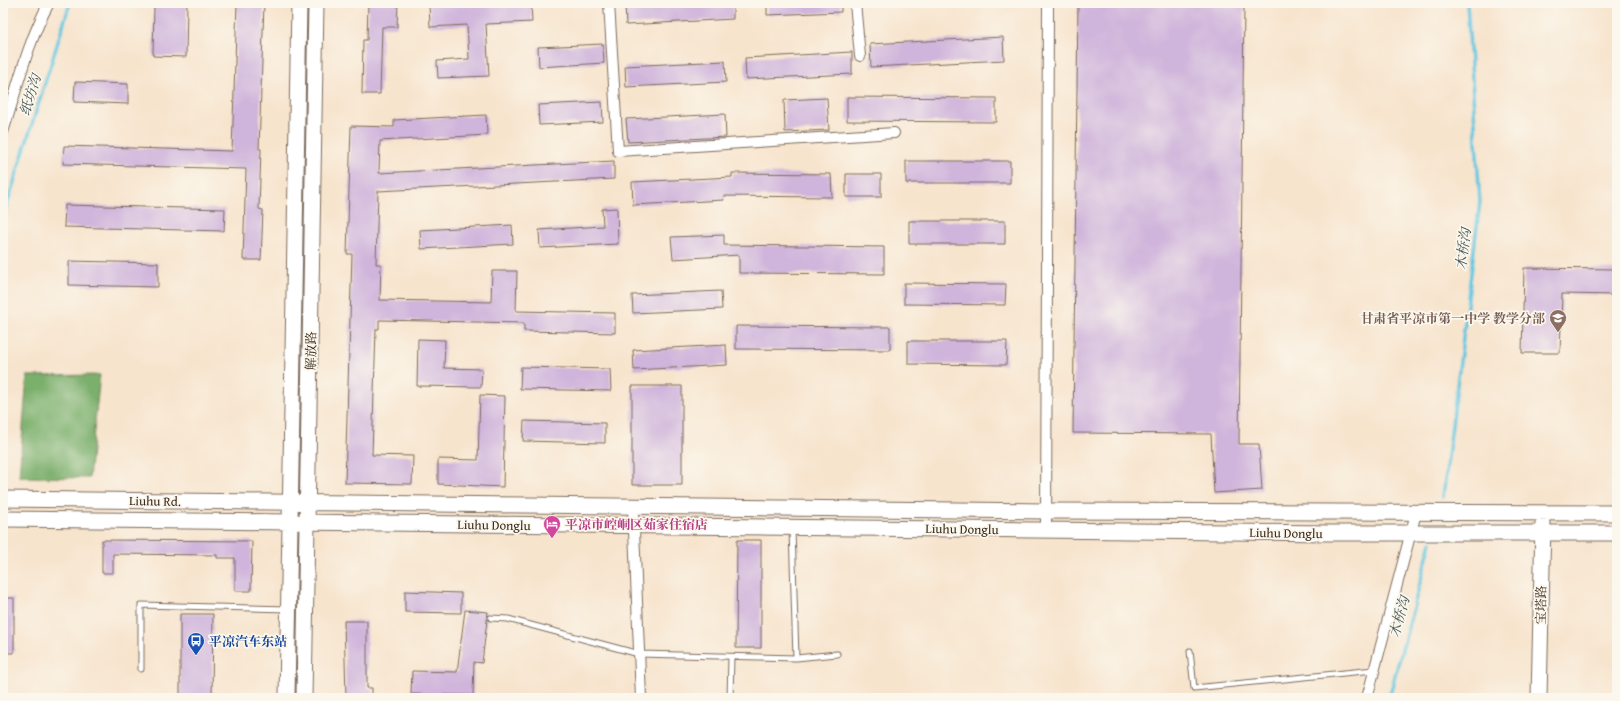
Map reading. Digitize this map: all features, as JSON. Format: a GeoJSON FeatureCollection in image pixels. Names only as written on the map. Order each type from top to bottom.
{"type":"FeatureCollection","features":[{"type":"Feature","properties":{"kind":"main road","name":"解放路"},"geometry":{"type":"LineString","coordinates":[[287,698],[299,3]]}},
{"type":"Feature","properties":{"kind":"main road","name":"解放路"},"geometry":{"type":"LineString","coordinates":[[304,698],[316,3]]}},
{"type":"Feature","properties":{"kind":"main road","name":"Liuhu Rd."},"geometry":{"type":"LineString","coordinates":[[3,499],[308,502]]}},
{"type":"Feature","properties":{"kind":"main road","name":"Liuhu Donglu"},"geometry":{"type":"LineString","coordinates":[[308,502],[1045,511],[1617,513]]}},
{"type":"Feature","properties":{"kind":"main road","name":"宝塔路"},"geometry":{"type":"LineString","coordinates":[[1539,698],[1543,513]]}},
{"type":"Feature","properties":{"kind":"main road","name":"Liuhu Rd."},"geometry":{"type":"LineString","coordinates":[[3,520],[308,523]]}},
{"type":"Feature","properties":{"kind":"main road","name":"Liuhu Donglu"},"geometry":{"type":"LineString","coordinates":[[308,523],[1411,533],[1617,533]]}},
{"type":"Feature","properties":{"kind":"street"},"geometry":{"type":"LineString","coordinates":[[3,132],[26,56],[49,3]]}},
{"type":"Feature","properties":{"kind":"street"},"geometry":{"type":"LineString","coordinates":[[609,3],[618,151],[894,133]]}},
{"type":"Feature","properties":{"kind":"street"},"geometry":{"type":"LineString","coordinates":[[855,3],[860,56]]}},
{"type":"Feature","properties":{"kind":"street"},"geometry":{"type":"LineString","coordinates":[[1046,530],[1048,3]]}},
{"type":"Feature","properties":{"kind":"street"},"geometry":{"type":"LineString","coordinates":[[633,506],[641,698]]}},
{"type":"Feature","properties":{"kind":"street"},"geometry":{"type":"LineString","coordinates":[[1367,698],[1416,513]]}},
{"type":"Feature","properties":{"kind":"lane"},"geometry":{"type":"LineString","coordinates":[[792,528],[796,658]]}},
{"type":"Feature","properties":{"kind":"lane"},"geometry":{"type":"LineString","coordinates":[[141,669],[141,605],[289,609]]}},
{"type":"Feature","properties":{"kind":"lane"},"geometry":{"type":"LineString","coordinates":[[491,618],[508,619],[639,654],[796,658],[838,654]]}},
{"type":"Feature","properties":{"kind":"lane"},"geometry":{"type":"LineString","coordinates":[[1190,651],[1194,688],[1374,670]]}},
{"type":"Feature","properties":{"kind":"lane"},"geometry":{"type":"LineString","coordinates":[[730,698],[731,657]]}},
{"type":"Feature","properties":{"kind":"green space"},"geometry":{"type":"Polygon","coordinates":[[[100,375],[89,478],[19,477],[27,376],[100,375]]]}},
{"type":"Feature","properties":{"kind":"building"},"geometry":{"type":"Polygon","coordinates":[[[154,3],[187,3],[186,57],[153,56],[154,3]]]}},
{"type":"Feature","properties":{"kind":"building"},"geometry":{"type":"Polygon","coordinates":[[[237,3],[264,3],[259,149],[261,149],[259,209],[263,210],[261,260],[243,260],[246,169],[63,164],[64,146],[232,151],[237,3]]]}},
{"type":"Feature","properties":{"kind":"building"},"geometry":{"type":"Polygon","coordinates":[[[368,3],[398,3],[397,27],[382,27],[380,94],[362,94],[363,40],[367,40],[368,3]]]}},
{"type":"Feature","properties":{"kind":"building"},"geometry":{"type":"Polygon","coordinates":[[[458,3],[531,3],[532,22],[486,24],[489,76],[438,78],[437,61],[469,59],[467,25],[430,27],[429,5],[458,3]]]}},
{"type":"Feature","properties":{"kind":"building"},"geometry":{"type":"Polygon","coordinates":[[[625,3],[733,3],[733,19],[626,25],[625,3]]]}},
{"type":"Feature","properties":{"kind":"building"},"geometry":{"type":"Polygon","coordinates":[[[767,3],[841,3],[841,12],[767,15],[767,3]]]}},
{"type":"Feature","properties":{"kind":"building"},"geometry":{"type":"Polygon","coordinates":[[[1078,3],[1244,3],[1239,444],[1259,444],[1262,490],[1214,493],[1211,434],[1073,433],[1078,3]]]}},
{"type":"Feature","properties":{"kind":"building"},"geometry":{"type":"Polygon","coordinates":[[[1003,37],[1004,60],[871,67],[870,44],[1003,37]]]}},
{"type":"Feature","properties":{"kind":"building"},"geometry":{"type":"Polygon","coordinates":[[[603,44],[604,63],[539,67],[538,47],[603,44]]]}},
{"type":"Feature","properties":{"kind":"building"},"geometry":{"type":"Polygon","coordinates":[[[852,52],[852,74],[746,79],[745,58],[852,52]]]}},
{"type":"Feature","properties":{"kind":"building"},"geometry":{"type":"Polygon","coordinates":[[[725,61],[726,82],[626,87],[625,66],[725,61]]]}},
{"type":"Feature","properties":{"kind":"building"},"geometry":{"type":"Polygon","coordinates":[[[75,82],[128,84],[128,104],[74,102],[75,82]]]}},
{"type":"Feature","properties":{"kind":"building"},"geometry":{"type":"Polygon","coordinates":[[[847,97],[996,98],[996,122],[847,121],[847,97]]]}},
{"type":"Feature","properties":{"kind":"building"},"geometry":{"type":"Polygon","coordinates":[[[827,98],[829,130],[785,132],[784,100],[827,98]]]}},
{"type":"Feature","properties":{"kind":"building"},"geometry":{"type":"Polygon","coordinates":[[[602,102],[603,122],[539,125],[538,105],[602,102]]]}},
{"type":"Feature","properties":{"kind":"building"},"geometry":{"type":"Polygon","coordinates":[[[725,114],[726,137],[628,142],[626,119],[725,114]]]}},
{"type":"Feature","properties":{"kind":"building"},"geometry":{"type":"Polygon","coordinates":[[[486,115],[487,135],[380,141],[379,173],[614,161],[614,179],[378,191],[376,264],[381,264],[380,300],[491,302],[492,271],[517,271],[516,311],[615,313],[615,333],[524,331],[524,323],[379,320],[379,329],[376,329],[372,455],[413,456],[412,484],[345,483],[352,254],[347,254],[351,126],[394,127],[394,120],[486,115]]]}},
{"type":"Feature","properties":{"kind":"building"},"geometry":{"type":"Polygon","coordinates":[[[906,161],[1010,161],[1010,183],[906,183],[906,161]]]}},
{"type":"Feature","properties":{"kind":"building"},"geometry":{"type":"Polygon","coordinates":[[[732,173],[831,174],[832,197],[723,196],[724,200],[633,205],[632,182],[732,177],[732,173]]]}},
{"type":"Feature","properties":{"kind":"building"},"geometry":{"type":"Polygon","coordinates":[[[846,174],[881,174],[881,197],[846,197],[846,174]]]}},
{"type":"Feature","properties":{"kind":"building"},"geometry":{"type":"Polygon","coordinates":[[[65,205],[225,209],[224,231],[64,227],[65,205]]]}},
{"type":"Feature","properties":{"kind":"building"},"geometry":{"type":"Polygon","coordinates":[[[617,208],[618,244],[540,248],[539,230],[603,226],[602,209],[617,208]]]}},
{"type":"Feature","properties":{"kind":"building"},"geometry":{"type":"Polygon","coordinates":[[[909,221],[1005,221],[1005,244],[909,244],[909,221]]]}},
{"type":"Feature","properties":{"kind":"building"},"geometry":{"type":"Polygon","coordinates":[[[512,225],[513,244],[421,249],[420,230],[512,225]]]}},
{"type":"Feature","properties":{"kind":"building"},"geometry":{"type":"Polygon","coordinates":[[[724,235],[724,245],[884,247],[884,274],[739,273],[739,255],[673,259],[671,237],[724,235]]]}},
{"type":"Feature","properties":{"kind":"building"},"geometry":{"type":"Polygon","coordinates":[[[69,261],[158,263],[158,287],[69,285],[69,261]]]}},
{"type":"Feature","properties":{"kind":"building"},"geometry":{"type":"Polygon","coordinates":[[[1524,268],[1617,269],[1617,295],[1562,294],[1560,353],[1522,353],[1524,268]]]}},
{"type":"Feature","properties":{"kind":"building"},"geometry":{"type":"Polygon","coordinates":[[[904,283],[1006,284],[1005,305],[904,304],[904,283]]]}},
{"type":"Feature","properties":{"kind":"building"},"geometry":{"type":"Polygon","coordinates":[[[721,291],[722,309],[633,313],[632,295],[721,291]]]}},
{"type":"Feature","properties":{"kind":"building"},"geometry":{"type":"Polygon","coordinates":[[[736,326],[890,327],[890,350],[736,349],[736,326]]]}},
{"type":"Feature","properties":{"kind":"building"},"geometry":{"type":"Polygon","coordinates":[[[418,339],[445,340],[444,368],[482,369],[481,387],[417,386],[418,339]]]}},
{"type":"Feature","properties":{"kind":"building"},"geometry":{"type":"Polygon","coordinates":[[[908,341],[1007,341],[1006,365],[908,364],[908,341]]]}},
{"type":"Feature","properties":{"kind":"building"},"geometry":{"type":"Polygon","coordinates":[[[726,345],[727,365],[634,370],[633,350],[726,345]]]}},
{"type":"Feature","properties":{"kind":"building"},"geometry":{"type":"Polygon","coordinates":[[[521,367],[610,369],[611,391],[520,389],[521,367]]]}},
{"type":"Feature","properties":{"kind":"building"},"geometry":{"type":"Polygon","coordinates":[[[632,386],[682,386],[682,485],[632,485],[632,386]]]}},
{"type":"Feature","properties":{"kind":"building"},"geometry":{"type":"Polygon","coordinates":[[[480,395],[505,396],[503,487],[438,484],[438,459],[478,460],[480,395]]]}},
{"type":"Feature","properties":{"kind":"building"},"geometry":{"type":"Polygon","coordinates":[[[524,421],[605,423],[605,443],[523,441],[524,421]]]}},
{"type":"Feature","properties":{"kind":"building"},"geometry":{"type":"Polygon","coordinates":[[[102,540],[252,541],[251,591],[235,591],[235,558],[217,558],[217,555],[113,554],[113,573],[102,573],[102,540]]]}},
{"type":"Feature","properties":{"kind":"building"},"geometry":{"type":"Polygon","coordinates":[[[737,540],[761,540],[761,648],[736,648],[737,540]]]}},
{"type":"Feature","properties":{"kind":"building"},"geometry":{"type":"Polygon","coordinates":[[[405,591],[461,593],[461,613],[405,612],[405,591]]]}},
{"type":"Feature","properties":{"kind":"building"},"geometry":{"type":"Polygon","coordinates":[[[3,598],[14,598],[14,653],[3,653],[3,598]]]}},
{"type":"Feature","properties":{"kind":"building"},"geometry":{"type":"Polygon","coordinates":[[[465,610],[488,612],[482,663],[474,662],[473,695],[411,694],[412,671],[457,672],[465,610]]]}},
{"type":"Feature","properties":{"kind":"building","name":"平凉汽车东站"},"geometry":{"type":"Polygon","coordinates":[[[180,614],[213,614],[212,698],[180,698],[180,614]]]}},
{"type":"Feature","properties":{"kind":"building"},"geometry":{"type":"Polygon","coordinates":[[[344,621],[367,621],[367,688],[372,688],[372,698],[346,698],[344,621]]]}},
{"type":"Feature","properties":{"kind":"waterway","name":"纸坊沟"},"geometry":{"type":"LineString","coordinates":[[3,217],[70,3]]}},
{"type":"Feature","properties":{"kind":"waterway","name":"木桥沟"},"geometry":{"type":"LineString","coordinates":[[1443,497],[1480,202],[1467,3]]}},
{"type":"Feature","properties":{"kind":"waterway","name":"木桥沟"},"geometry":{"type":"LineString","coordinates":[[1389,698],[1431,542]]}},
{"type":"Feature","properties":{"kind":"place","name":"甘肃省平凉市第一中学 教学分部"},"geometry":{"type":"Point","coordinates":[1558,333]}},
{"type":"Feature","properties":{"kind":"place","name":"平凉市崆峒区茹家住宿店"},"geometry":{"type":"Point","coordinates":[552,539]}},
{"type":"Feature","properties":{"kind":"place","name":"平凉汽车东站"},"geometry":{"type":"Point","coordinates":[196,656]}}]}
